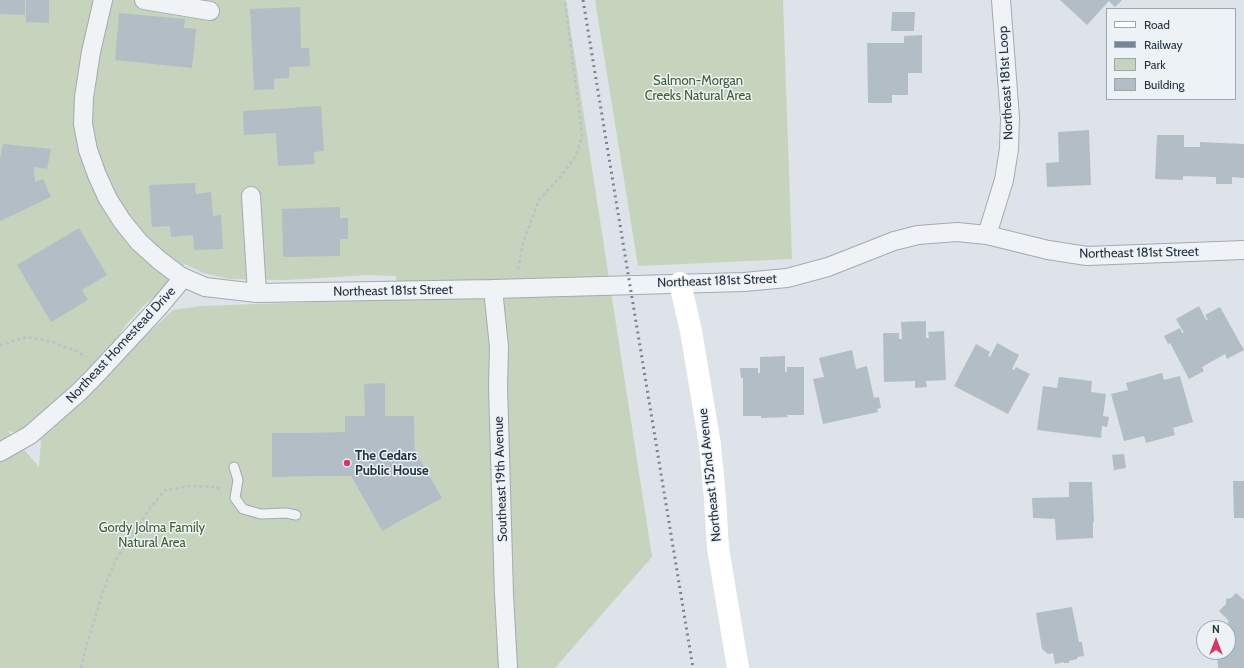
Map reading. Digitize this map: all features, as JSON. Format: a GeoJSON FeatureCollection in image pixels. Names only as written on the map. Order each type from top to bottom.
{"type":"FeatureCollection","features":[{"type":"Feature","properties":{"kind":"street","name":"Northeast 181st Street"},"geometry":{"type":"LineString","coordinates":[[103,0],[91,52],[84,97],[83,124],[88,150],[108,199],[122,222],[139,242],[158,260],[183,278],[205,287],[257,293],[493,289],[744,282],[787,278],[828,267],[894,241],[918,235],[956,232],[987,235],[1048,250],[1087,256],[1244,250]]}},
{"type":"Feature","properties":{"kind":"street"},"geometry":{"type":"LineString","coordinates":[[144,0],[210,11]]}},
{"type":"Feature","properties":{"kind":"street","name":"Northeast 181st Loop"},"geometry":{"type":"LineString","coordinates":[[987,235],[1004,180],[1009,149],[1010,118],[1002,0]]}},
{"type":"Feature","properties":{"kind":"street"},"geometry":{"type":"LineString","coordinates":[[251,196],[257,293]]}},
{"type":"Feature","properties":{"kind":"street","name":"Northeast Homestead Drive"},"geometry":{"type":"LineString","coordinates":[[0,452],[30,435],[78,393],[158,308],[183,278]]}},
{"type":"Feature","properties":{"kind":"street","name":"Northeast 152nd Avenue"},"geometry":{"type":"LineString","coordinates":[[680,283],[691,331],[710,445],[718,548],[738,668]]}},
{"type":"Feature","properties":{"kind":"street","name":"Southeast 19th Avenue"},"geometry":{"type":"LineString","coordinates":[[493,289],[499,348],[504,594],[508,668]]}},
{"type":"Feature","properties":{"kind":"lane"},"geometry":{"type":"LineString","coordinates":[[234,467],[238,480],[235,498],[244,508],[261,514],[286,513],[296,515]]}},
{"type":"Feature","properties":{"kind":"path"},"geometry":{"type":"LineString","coordinates":[[518,269],[523,243],[539,200],[569,166],[576,155],[582,134],[565,0]]}},
{"type":"Feature","properties":{"kind":"path"},"geometry":{"type":"LineString","coordinates":[[0,345],[27,337],[53,342],[76,351],[103,368]]}},
{"type":"Feature","properties":{"kind":"path"},"geometry":{"type":"LineString","coordinates":[[81,668],[102,596],[116,559],[150,508],[165,490],[189,486],[214,487],[236,493]]}},
{"type":"Feature","properties":{"kind":"green space","name":"Gordy Jolma Family Natural Area"},"geometry":{"type":"Polygon","coordinates":[[[0,0],[566,0],[652,557],[555,668],[0,668],[0,0]],[[185,264],[158,294],[143,306],[125,326],[116,340],[129,351],[173,310],[202,306],[397,299],[396,276],[368,275],[287,280],[230,279],[203,273],[185,264]],[[345,416],[345,432],[272,433],[272,477],[351,476],[382,531],[441,498],[415,451],[414,416],[345,416]],[[8,431],[39,467],[41,441],[30,435],[8,431]]]}},
{"type":"Feature","properties":{"kind":"green space","name":"Salmon-Morgan Creeks Natural Area"},"geometry":{"type":"Polygon","coordinates":[[[595,0],[783,0],[792,259],[638,266],[595,0]]]}},
{"type":"Feature","properties":{"kind":"building"},"geometry":{"type":"Polygon","coordinates":[[[0,0],[25,0],[25,15],[0,14],[0,0]]]}},
{"type":"Feature","properties":{"kind":"building"},"geometry":{"type":"Polygon","coordinates":[[[26,0],[49,0],[49,23],[26,22],[26,0]]]}},
{"type":"Feature","properties":{"kind":"building"},"geometry":{"type":"Polygon","coordinates":[[[1060,0],[1122,0],[1115,7],[1109,1],[1087,25],[1060,0]]]}},
{"type":"Feature","properties":{"kind":"building"},"geometry":{"type":"Polygon","coordinates":[[[300,7],[301,48],[309,48],[310,66],[289,67],[289,78],[274,79],[274,89],[254,90],[250,9],[300,7]]]}},
{"type":"Feature","properties":{"kind":"building"},"geometry":{"type":"Polygon","coordinates":[[[892,12],[915,12],[914,31],[891,31],[892,12]]]}},
{"type":"Feature","properties":{"kind":"building"},"geometry":{"type":"Polygon","coordinates":[[[119,13],[185,19],[184,28],[196,29],[192,68],[115,60],[119,13]]]}},
{"type":"Feature","properties":{"kind":"building"},"geometry":{"type":"Polygon","coordinates":[[[922,35],[922,73],[908,73],[908,95],[892,95],[892,103],[868,103],[867,43],[904,43],[904,36],[922,35]]]}},
{"type":"Feature","properties":{"kind":"building"},"geometry":{"type":"Polygon","coordinates":[[[321,106],[324,151],[314,152],[315,164],[278,166],[276,133],[244,135],[243,111],[321,106]]]}},
{"type":"Feature","properties":{"kind":"building"},"geometry":{"type":"Polygon","coordinates":[[[1089,130],[1091,185],[1047,187],[1046,163],[1059,162],[1058,132],[1089,130]]]}},
{"type":"Feature","properties":{"kind":"building"},"geometry":{"type":"Polygon","coordinates":[[[1157,135],[1184,135],[1184,147],[1200,147],[1200,142],[1244,144],[1244,178],[1232,177],[1232,184],[1216,184],[1216,177],[1183,176],[1183,180],[1155,179],[1157,135]]]}},
{"type":"Feature","properties":{"kind":"building"},"geometry":{"type":"Polygon","coordinates":[[[3,144],[51,149],[47,169],[34,167],[35,182],[43,179],[51,197],[0,221],[0,158],[3,144]]]}},
{"type":"Feature","properties":{"kind":"building"},"geometry":{"type":"Polygon","coordinates":[[[195,183],[196,194],[211,192],[213,216],[221,215],[223,249],[194,250],[193,235],[171,237],[170,226],[152,227],[149,185],[195,183]]]}},
{"type":"Feature","properties":{"kind":"building"},"geometry":{"type":"Polygon","coordinates":[[[340,207],[340,218],[348,218],[348,239],[340,239],[340,256],[283,257],[282,209],[340,207]]]}},
{"type":"Feature","properties":{"kind":"building"},"geometry":{"type":"Polygon","coordinates":[[[79,228],[107,275],[82,290],[88,300],[51,322],[17,265],[79,228]]]}},
{"type":"Feature","properties":{"kind":"building"},"geometry":{"type":"Polygon","coordinates":[[[1199,306],[1206,320],[1208,320],[1205,315],[1220,307],[1244,350],[1227,359],[1225,354],[1202,367],[1204,371],[1189,379],[1170,343],[1168,344],[1164,336],[1180,328],[1182,333],[1184,333],[1176,319],[1199,306]]]}},
{"type":"Feature","properties":{"kind":"building"},"geometry":{"type":"Polygon","coordinates":[[[926,321],[926,338],[929,338],[928,332],[944,331],[946,380],[926,381],[927,387],[915,388],[915,381],[884,382],[883,333],[899,333],[899,339],[902,339],[901,322],[926,321]]]}},
{"type":"Feature","properties":{"kind":"building"},"geometry":{"type":"Polygon","coordinates":[[[997,343],[1019,355],[1012,369],[1014,370],[1016,367],[1030,374],[1008,414],[954,386],[976,344],[990,352],[988,356],[990,357],[997,343]]]}},
{"type":"Feature","properties":{"kind":"building"},"geometry":{"type":"Polygon","coordinates":[[[852,350],[856,369],[867,366],[874,398],[879,397],[881,408],[877,409],[878,412],[823,424],[813,379],[824,377],[819,358],[852,350]]]}},
{"type":"Feature","properties":{"kind":"building"},"geometry":{"type":"Polygon","coordinates":[[[785,356],[785,372],[787,372],[787,367],[804,367],[804,415],[761,418],[761,416],[743,416],[743,378],[741,378],[740,368],[758,368],[758,373],[760,373],[760,357],[785,356]]]}},
{"type":"Feature","properties":{"kind":"building"},"geometry":{"type":"Polygon","coordinates":[[[1162,373],[1164,380],[1180,376],[1193,422],[1173,428],[1175,435],[1146,443],[1144,436],[1124,441],[1111,394],[1128,390],[1126,383],[1162,373]]]}},
{"type":"Feature","properties":{"kind":"building"},"geometry":{"type":"Polygon","coordinates":[[[1059,377],[1092,381],[1091,392],[1106,394],[1103,416],[1109,417],[1107,427],[1102,426],[1101,438],[1037,430],[1043,386],[1057,388],[1059,377]]]}},
{"type":"Feature","properties":{"kind":"building","name":"The Cedars Public House"},"geometry":{"type":"Polygon","coordinates":[[[385,383],[385,416],[414,416],[415,451],[442,498],[382,531],[351,476],[272,477],[272,433],[345,432],[345,416],[365,416],[364,384],[385,383]]]}},
{"type":"Feature","properties":{"kind":"building"},"geometry":{"type":"Polygon","coordinates":[[[1124,454],[1126,468],[1114,470],[1112,455],[1124,454]]]}},
{"type":"Feature","properties":{"kind":"building"},"geometry":{"type":"Polygon","coordinates":[[[1233,481],[1244,481],[1244,518],[1234,518],[1233,481]]]}},
{"type":"Feature","properties":{"kind":"building"},"geometry":{"type":"Polygon","coordinates":[[[1069,482],[1092,482],[1094,521],[1093,538],[1056,540],[1055,519],[1033,518],[1032,498],[1069,497],[1069,482]]]}},
{"type":"Feature","properties":{"kind":"building"},"geometry":{"type":"Polygon","coordinates":[[[1236,593],[1244,600],[1244,668],[1218,668],[1217,660],[1236,660],[1236,620],[1228,620],[1219,611],[1226,604],[1226,599],[1231,598],[1236,593]]]}},
{"type":"Feature","properties":{"kind":"building"},"geometry":{"type":"Polygon","coordinates":[[[1072,607],[1079,642],[1082,642],[1084,656],[1077,657],[1077,659],[1069,661],[1069,663],[1064,662],[1055,664],[1053,653],[1048,654],[1042,649],[1036,613],[1072,607]]]}},
{"type":"Feature","properties":{"kind":"railway"},"geometry":{"type":"LineString","coordinates":[[583,0],[693,668]]}},
{"type":"Feature","properties":{"kind":"place","name":"The Cedars Public House"},"geometry":{"type":"Point","coordinates":[347,463]}}]}
